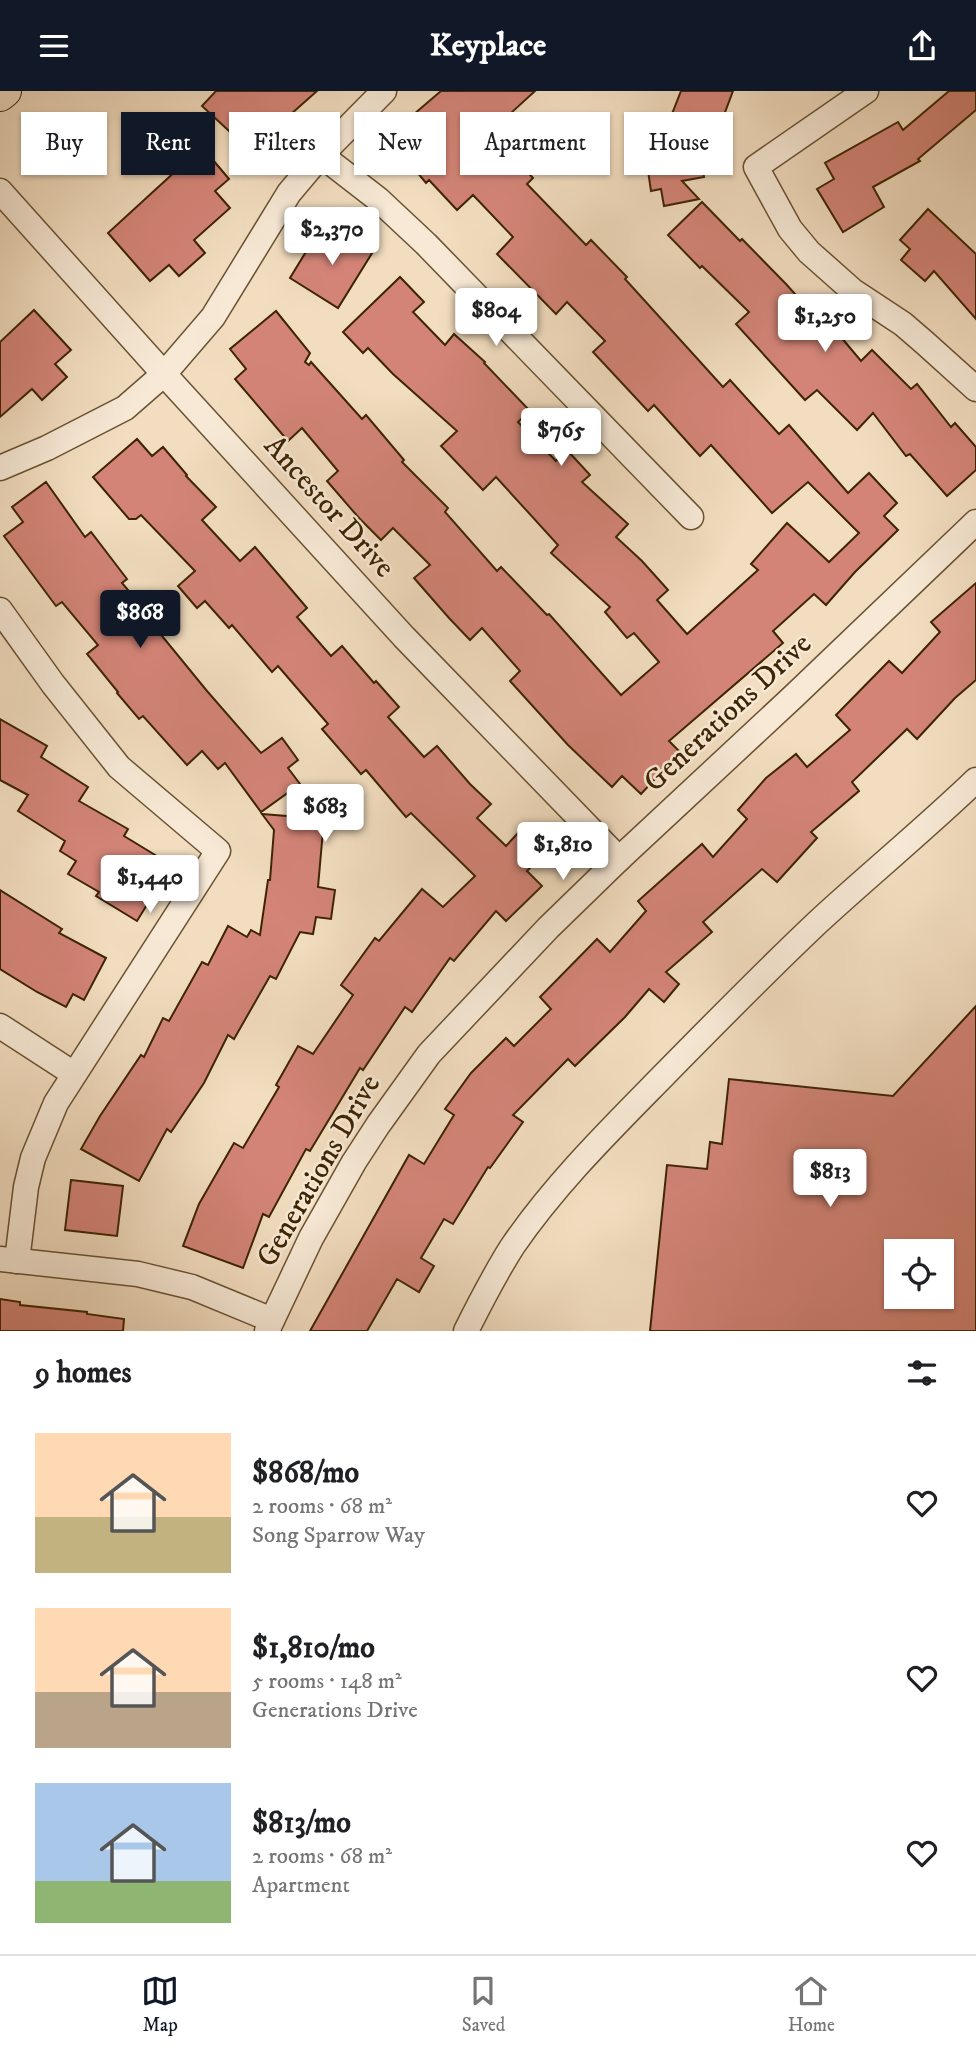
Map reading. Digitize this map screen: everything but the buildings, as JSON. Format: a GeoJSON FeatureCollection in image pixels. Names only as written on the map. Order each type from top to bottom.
{"type":"FeatureCollection","features":[{"type":"Feature","properties":{"kind":"main road"},"geometry":{"type":"LineString","coordinates":[[0,95],[5,91]]}},
{"type":"Feature","properties":{"kind":"street"},"geometry":{"type":"LineString","coordinates":[[340,136],[384,91]]}},
{"type":"Feature","properties":{"kind":"street"},"geometry":{"type":"LineString","coordinates":[[866,91],[756,167],[790,229],[809,251],[853,291],[903,324],[976,389]]}},
{"type":"Feature","properties":{"kind":"street"},"geometry":{"type":"LineString","coordinates":[[340,170],[426,244],[691,517]]}},
{"type":"Feature","properties":{"kind":"street"},"geometry":{"type":"LineString","coordinates":[[0,468],[47,448],[125,408],[164,374],[213,317],[289,193],[304,175]]}},
{"type":"Feature","properties":{"kind":"street","name":"Ancestor Drive"},"geometry":{"type":"LineString","coordinates":[[0,191],[404,637],[619,859]]}},
{"type":"Feature","properties":{"kind":"street","name":"Generations Drive"},"geometry":{"type":"LineString","coordinates":[[269,1325],[311,1238],[354,1162],[377,1125],[429,1054],[548,928],[976,521]]}},
{"type":"Feature","properties":{"kind":"street"},"geometry":{"type":"LineString","coordinates":[[0,610],[61,695],[119,767],[218,851],[56,1103],[33,1158],[22,1213],[8,1260],[138,1274],[192,1287],[269,1325]]}},
{"type":"Feature","properties":{"kind":"street"},"geometry":{"type":"LineString","coordinates":[[466,1331],[512,1248],[546,1202],[596,1144],[778,961],[976,780]]}},
{"type":"Feature","properties":{"kind":"street"},"geometry":{"type":"LineString","coordinates":[[0,1026],[74,1074]]}}]}
